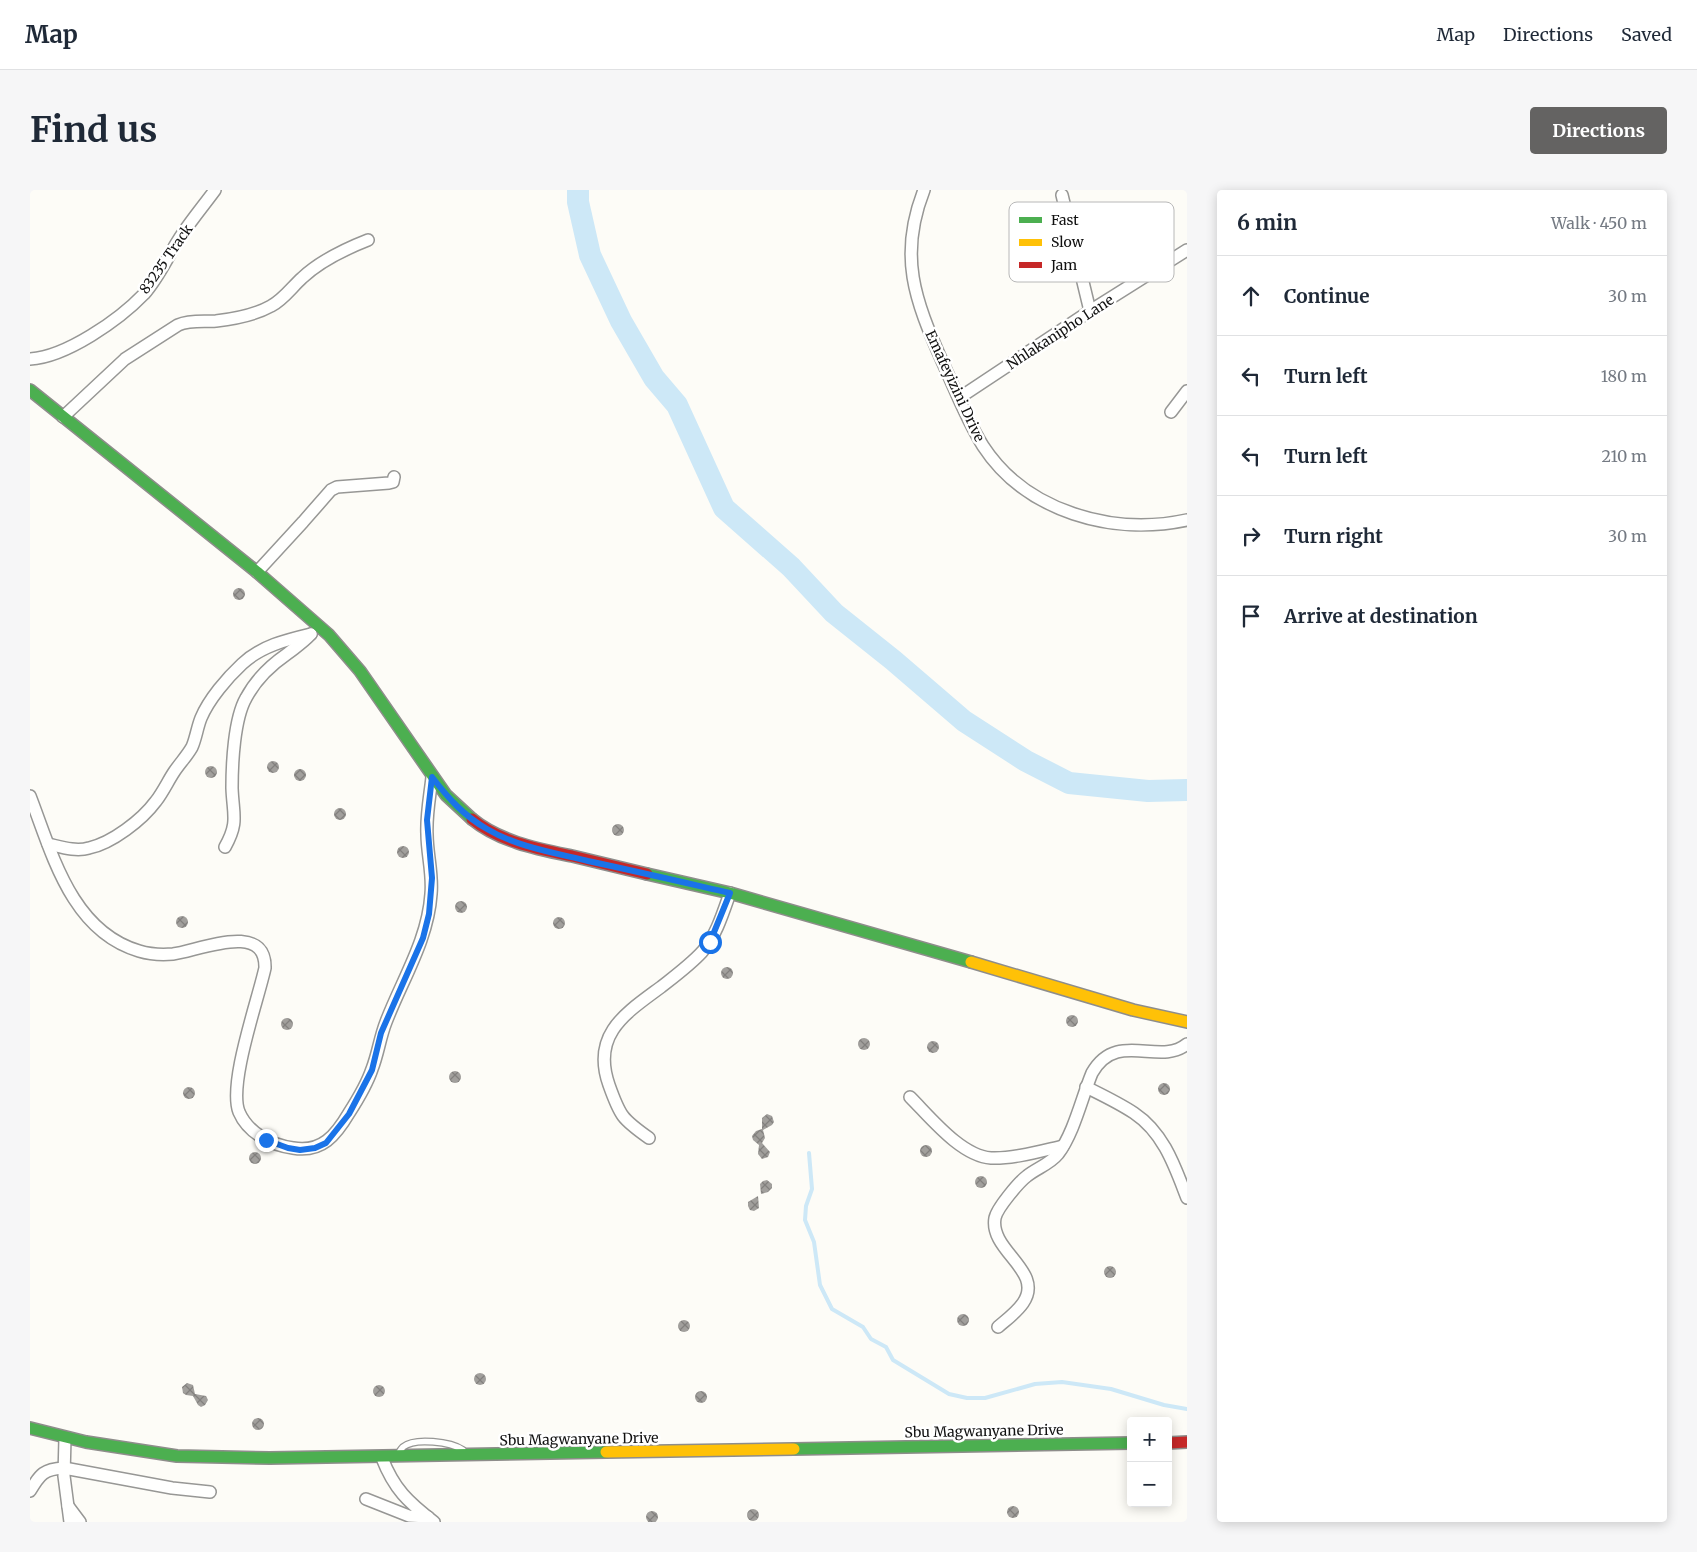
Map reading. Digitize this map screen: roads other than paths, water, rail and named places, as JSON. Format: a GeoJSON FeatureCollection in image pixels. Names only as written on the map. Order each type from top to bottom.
{"type":"FeatureCollection","features":[{"type":"Feature","properties":{"kind":"street","name":"83235 Track"},"geometry":{"type":"LineString","coordinates":[[30,359],[46,357],[78,344],[121,314],[143,294],[156,279],[183,233],[215,190]]}},
{"type":"Feature","properties":{"kind":"street","name":"Emafeyizini Drive"},"geometry":{"type":"LineString","coordinates":[[924,190],[916,216],[911,259],[912,276],[919,304],[972,427],[995,462],[1017,483],[1048,503],[1078,515],[1116,524],[1152,525],[1187,520]]}},
{"type":"Feature","properties":{"kind":"street"},"geometry":{"type":"LineString","coordinates":[[1062,195],[1064,202]]}},
{"type":"Feature","properties":{"kind":"street"},"geometry":{"type":"LineString","coordinates":[[63,417],[125,359],[178,325],[239,317],[272,306],[316,266],[352,246],[368,240]]}},
{"type":"Feature","properties":{"kind":"street","name":"Nhlakanipho Lane"},"geometry":{"type":"LineString","coordinates":[[1174,258],[1187,250]]}},
{"type":"Feature","properties":{"kind":"street"},"geometry":{"type":"LineString","coordinates":[[1083,282],[1090,312]]}},
{"type":"Feature","properties":{"kind":"street","name":"Nhlakanipho Lane"},"geometry":{"type":"LineString","coordinates":[[959,398],[1137,282]]}},
{"type":"Feature","properties":{"kind":"street"},"geometry":{"type":"LineString","coordinates":[[30,390],[257,572],[315,630],[342,649],[397,723],[432,777],[458,808],[488,830],[507,839],[540,849],[730,893],[1133,1010],[1187,1022]]}},
{"type":"Feature","properties":{"kind":"street"},"geometry":{"type":"LineString","coordinates":[[1171,412],[1187,391]]}},
{"type":"Feature","properties":{"kind":"street"},"geometry":{"type":"LineString","coordinates":[[257,572],[331,490],[337,487],[390,483],[393,482],[394,477]]}},
{"type":"Feature","properties":{"kind":"street"},"geometry":{"type":"LineString","coordinates":[[48,844],[70,848],[88,848],[104,843],[120,834],[148,810],[160,796],[167,782],[192,746],[206,710],[242,664],[271,645],[315,630]]}},
{"type":"Feature","properties":{"kind":"street"},"geometry":{"type":"LineString","coordinates":[[225,847],[235,825],[232,787],[237,722],[241,709],[253,687],[273,664],[306,640],[315,630]]}},
{"type":"Feature","properties":{"kind":"street"},"geometry":{"type":"LineString","coordinates":[[30,796],[67,890],[92,921],[104,932],[123,944],[140,951],[172,954],[220,943],[238,941],[254,945],[262,952],[265,958],[265,968],[239,1070],[236,1089],[239,1111],[254,1132],[266,1140],[300,1150],[315,1148],[326,1143],[349,1114],[372,1070],[381,1033],[423,938],[429,914],[432,878],[427,820],[432,777]]}},
{"type":"Feature","properties":{"kind":"street"},"geometry":{"type":"LineString","coordinates":[[649,1138],[633,1127],[620,1114],[606,1076],[604,1055],[607,1044],[619,1021],[637,1003],[686,967],[710,942],[730,893]]}},
{"type":"Feature","properties":{"kind":"street"},"geometry":{"type":"LineString","coordinates":[[998,1327],[1024,1302],[1028,1282],[1025,1274],[997,1236],[995,1228],[996,1217],[1024,1178],[1049,1162],[1063,1146],[1072,1129],[1086,1087],[1096,1065],[1104,1057],[1123,1050],[1174,1051],[1187,1044]]}},
{"type":"Feature","properties":{"kind":"street"},"geometry":{"type":"LineString","coordinates":[[1086,1087],[1136,1114],[1147,1124],[1162,1141],[1172,1158],[1187,1198]]}},
{"type":"Feature","properties":{"kind":"street"},"geometry":{"type":"LineString","coordinates":[[910,1097],[951,1138],[980,1156],[991,1158],[1005,1157],[1063,1146]]}},
{"type":"Feature","properties":{"kind":"street","name":"Sbu Magwanyane Drive"},"geometry":{"type":"LineString","coordinates":[[30,1428],[65,1438],[176,1456],[270,1458],[382,1458],[1127,1443]]}},
{"type":"Feature","properties":{"kind":"street"},"geometry":{"type":"LineString","coordinates":[[65,1438],[64,1468],[70,1522]]}},
{"type":"Feature","properties":{"kind":"street"},"geometry":{"type":"LineString","coordinates":[[1172,1442],[1187,1442]]}},
{"type":"Feature","properties":{"kind":"street"},"geometry":{"type":"LineString","coordinates":[[382,1458],[389,1476],[401,1493],[431,1520]]}},
{"type":"Feature","properties":{"kind":"street"},"geometry":{"type":"LineString","coordinates":[[30,1491],[42,1474],[48,1470],[64,1468],[172,1488],[210,1492]]}},
{"type":"Feature","properties":{"kind":"street"},"geometry":{"type":"LineString","coordinates":[[366,1500],[409,1516],[431,1520]]}},
{"type":"Feature","properties":{"kind":"street"},"geometry":{"type":"LineString","coordinates":[[67,1504],[80,1522]]}},
{"type":"Feature","properties":{"kind":"waterway"},"geometry":{"type":"LineString","coordinates":[[578,190],[578,202],[590,255],[621,321],[654,378],[677,405],[724,508],[791,567],[834,613],[893,660],[964,721],[1026,761],[1069,783],[1148,791],[1187,790]]}},
{"type":"Feature","properties":{"kind":"waterway"},"geometry":{"type":"LineString","coordinates":[[809,1153],[812,1189],[806,1206],[805,1220],[814,1242],[820,1285],[832,1309],[863,1327],[871,1339],[886,1347],[893,1360],[949,1394],[967,1398],[985,1398],[1035,1384],[1062,1382],[1111,1389],[1164,1405],[1187,1409]]}}]}
